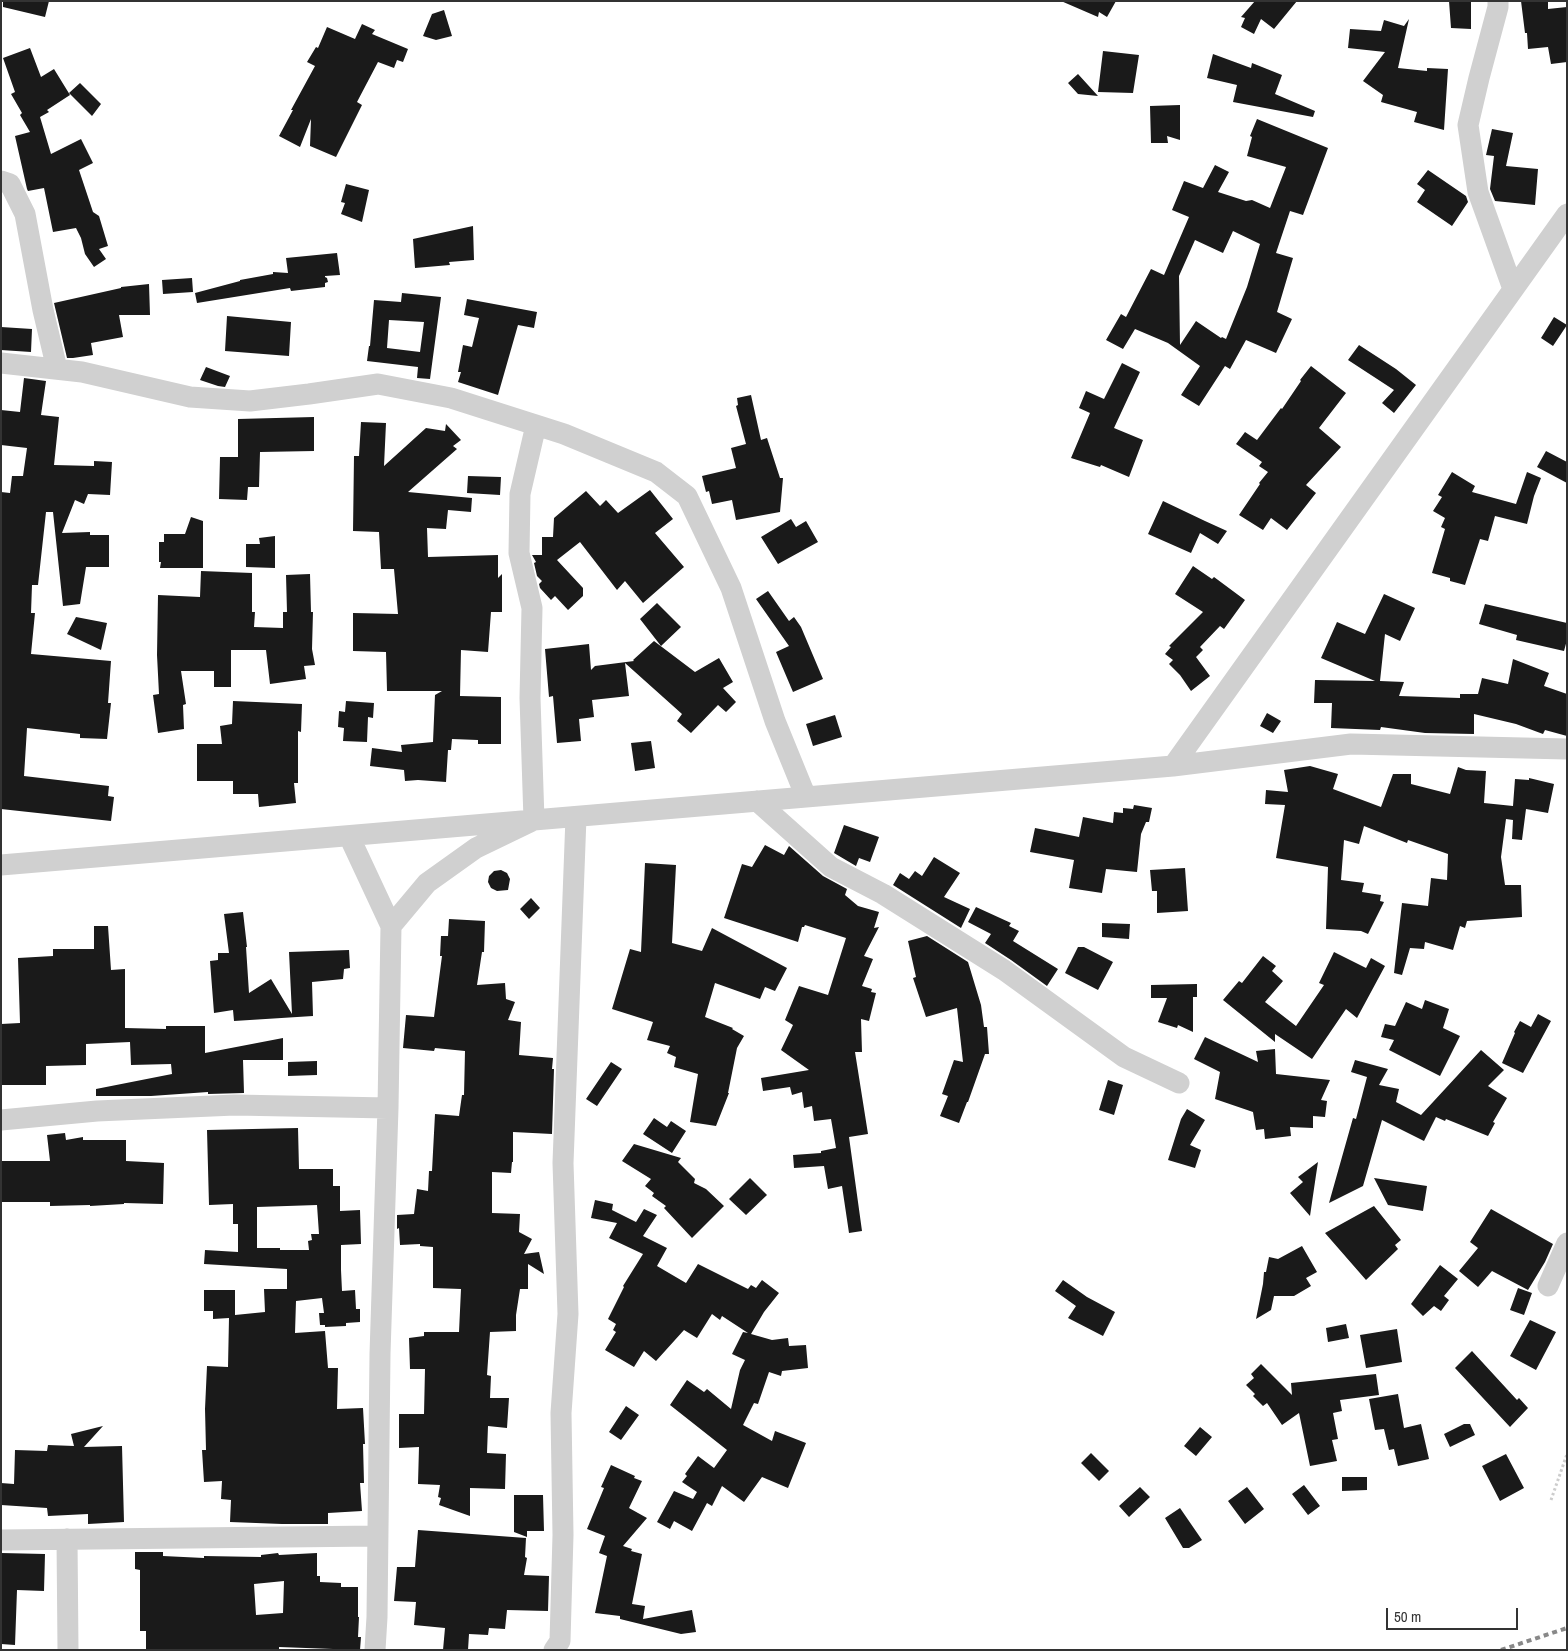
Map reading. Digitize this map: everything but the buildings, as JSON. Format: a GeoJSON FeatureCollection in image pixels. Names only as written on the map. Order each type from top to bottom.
{"type":"FeatureCollection","features":[{"type":"Feature","properties":{"kind":"street"},"geometry":{"type":"LineString","coordinates":[[1498,1],[1468,125],[1478,192],[1513,289]]}},
{"type":"Feature","properties":{"kind":"street"},"geometry":{"type":"LineString","coordinates":[[1,181],[10,184],[25,214],[43,310],[57,369]]}},
{"type":"Feature","properties":{"kind":"street"},"geometry":{"type":"LineString","coordinates":[[1173,766],[1567,214]]}},
{"type":"Feature","properties":{"kind":"street"},"geometry":{"type":"LineString","coordinates":[[1,363],[82,372],[190,397],[250,401],[378,384],[451,398],[564,434],[656,472],[687,496],[731,588],[776,722],[806,797]]}},
{"type":"Feature","properties":{"kind":"street"},"geometry":{"type":"LineString","coordinates":[[534,820],[530,698],[532,608],[519,553],[520,494],[536,425]]}},
{"type":"Feature","properties":{"kind":"street"},"geometry":{"type":"LineString","coordinates":[[1,865],[1173,766],[1351,744],[1567,749]]}},
{"type":"Feature","properties":{"kind":"street"},"geometry":{"type":"LineString","coordinates":[[757,801],[831,867],[884,894],[1004,970],[1124,1058],[1180,1083]]}},
{"type":"Feature","properties":{"kind":"street"},"geometry":{"type":"LineString","coordinates":[[554,1650],[560,1641],[563,1535],[561,1413],[568,1314],[563,1163],[576,816]]}},
{"type":"Feature","properties":{"kind":"street"},"geometry":{"type":"LineString","coordinates":[[391,926],[427,883],[476,848],[534,820]]}},
{"type":"Feature","properties":{"kind":"street"},"geometry":{"type":"LineString","coordinates":[[349,836],[391,926],[388,1108],[380,1354],[375,1650]]}},
{"type":"Feature","properties":{"kind":"street"},"geometry":{"type":"LineString","coordinates":[[1,1120],[97,1111],[235,1105],[388,1108]]}},
{"type":"Feature","properties":{"kind":"street"},"geometry":{"type":"LineString","coordinates":[[1548,1286],[1567,1243]]}},
{"type":"Feature","properties":{"kind":"street"},"geometry":{"type":"LineString","coordinates":[[1,1540],[378,1536]]}},
{"type":"Feature","properties":{"kind":"street"},"geometry":{"type":"LineString","coordinates":[[67,1539],[68,1650]]}},
{"type":"Feature","properties":{"kind":"path"},"geometry":{"type":"LineString","coordinates":[[1551,1500],[1567,1454]]}},
{"type":"Feature","properties":{"kind":"railway"},"geometry":{"type":"LineString","coordinates":[[1501,1650],[1567,1628]]}}]}
